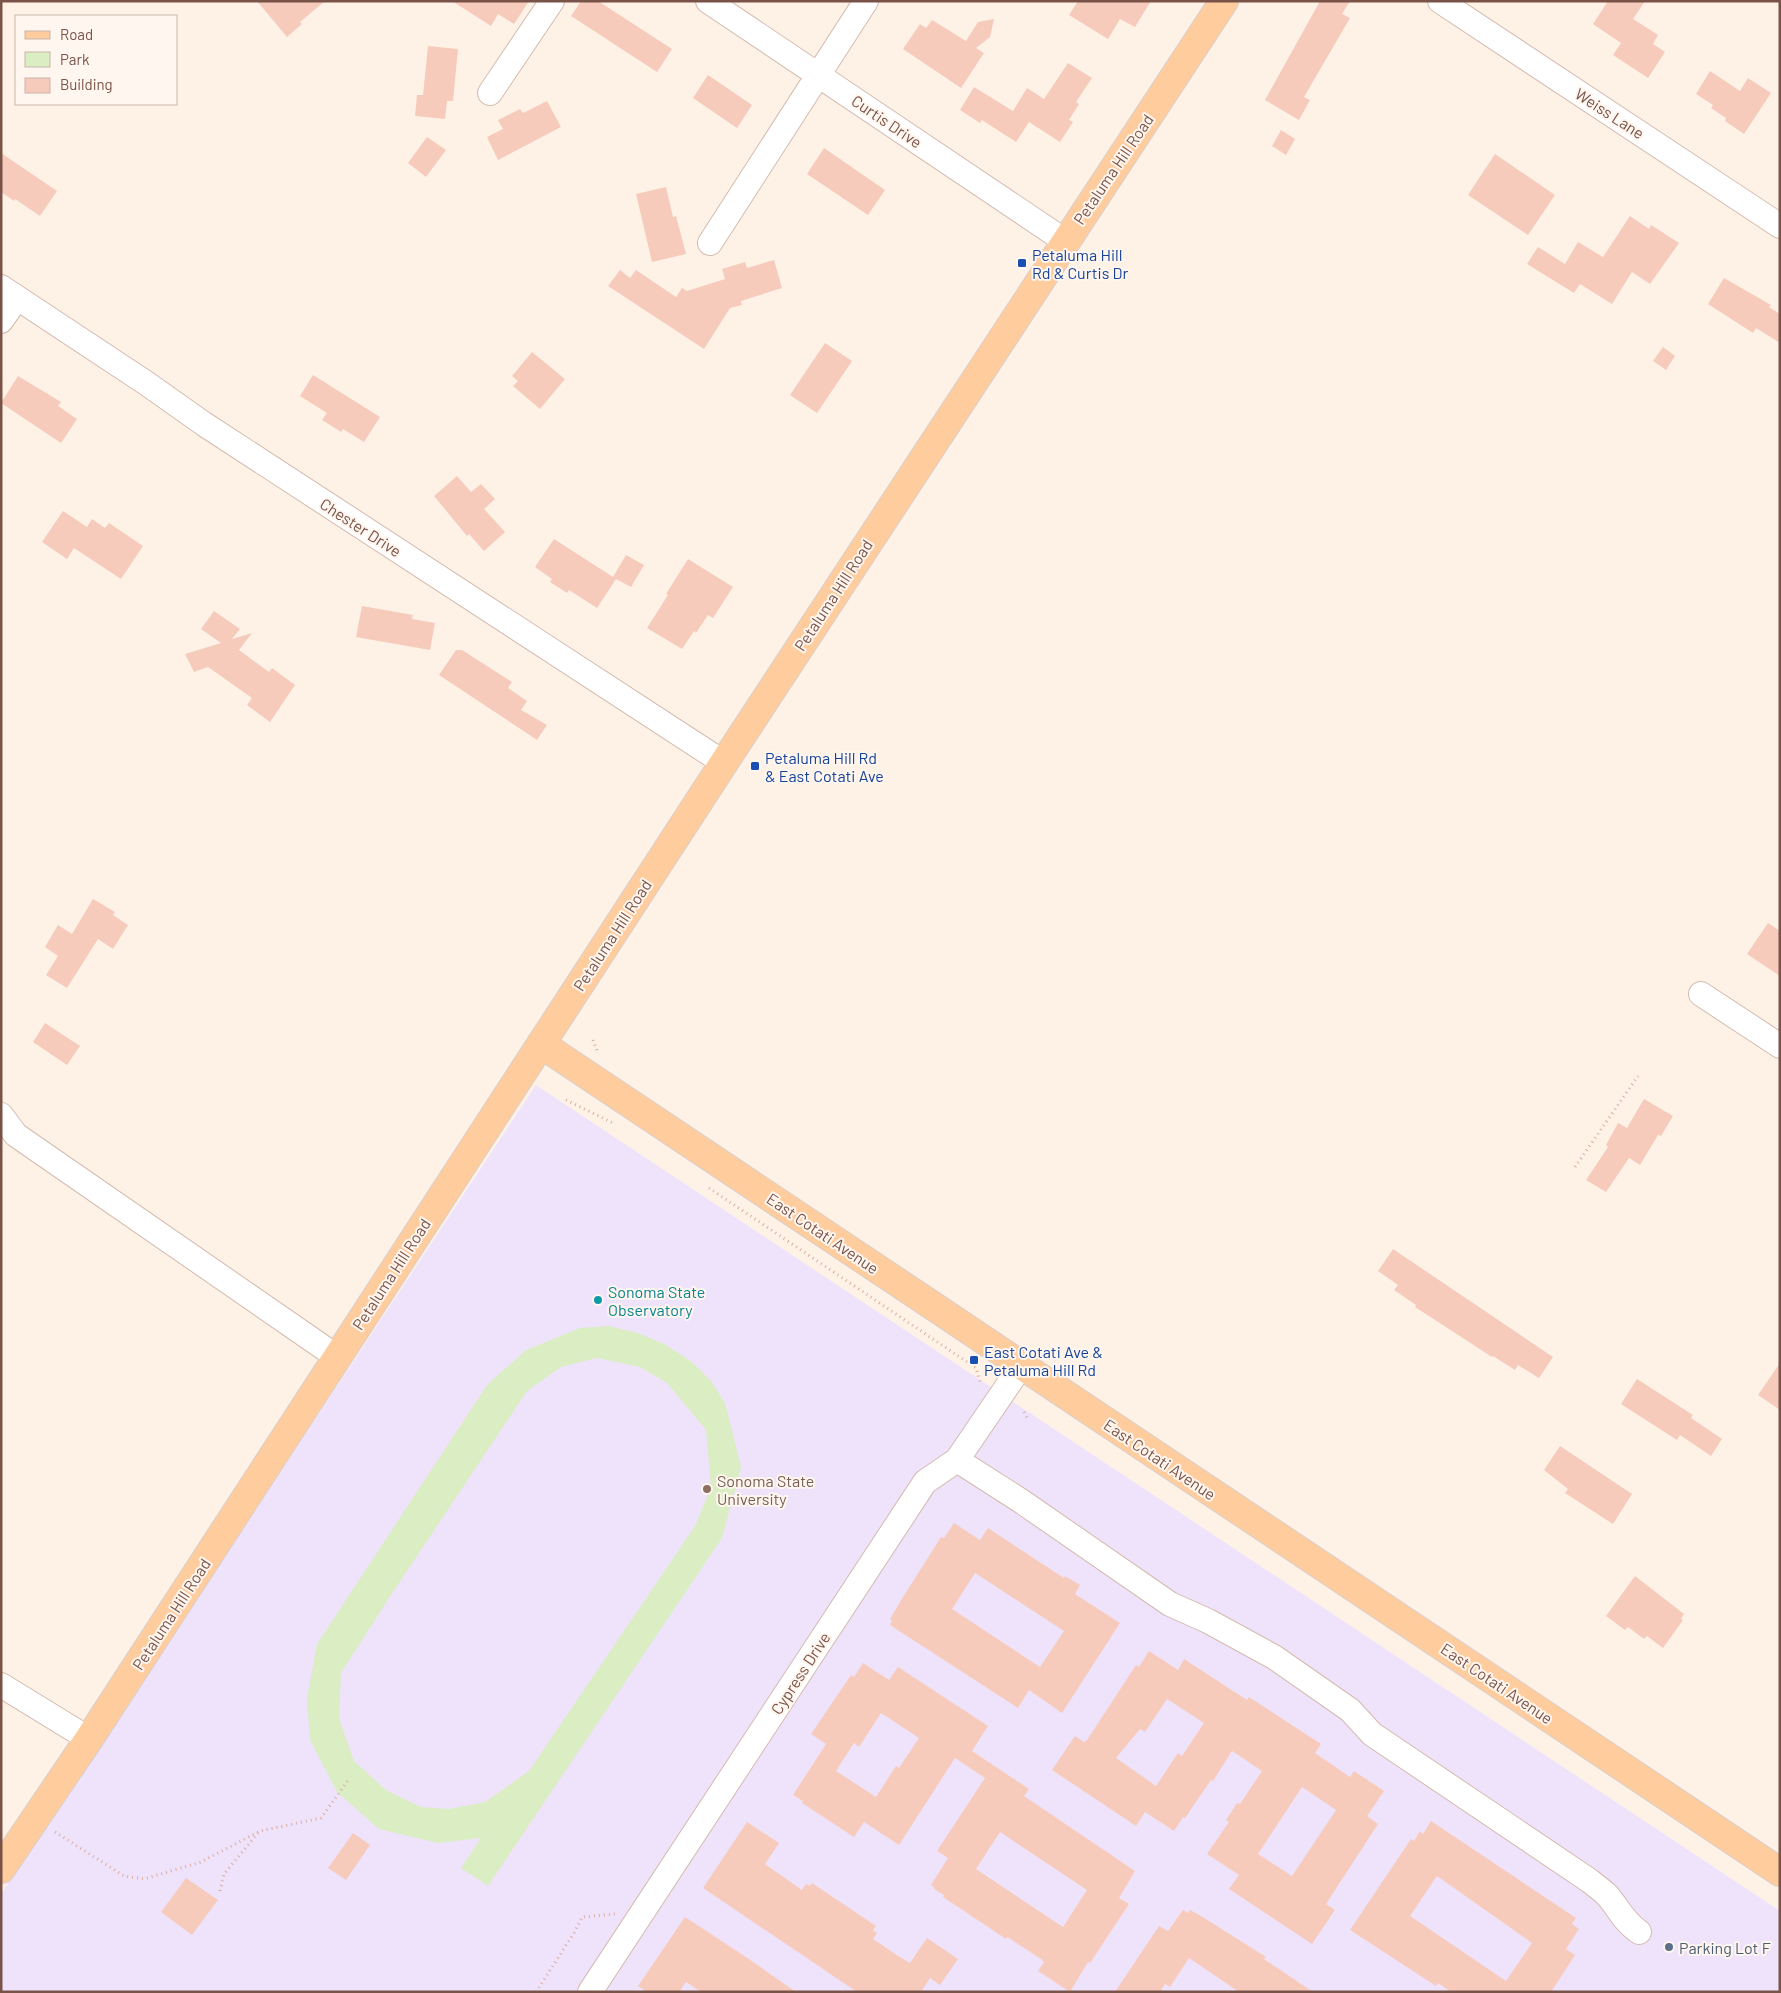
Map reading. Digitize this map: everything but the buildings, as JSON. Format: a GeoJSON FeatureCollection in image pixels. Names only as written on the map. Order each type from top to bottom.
{"type":"FeatureCollection","features":[{"type":"Feature","properties":{"kind":"main road","name":"Petaluma Hill Road"},"geometry":{"type":"LineString","coordinates":[[1,1869],[89,1740],[1065,240],[1224,1]]}},
{"type":"Feature","properties":{"kind":"main road","name":"East Cotati Avenue"},"geometry":{"type":"LineString","coordinates":[[541,1044],[1780,1872]]}},
{"type":"Feature","properties":{"kind":"street"},"geometry":{"type":"LineString","coordinates":[[490,93],[552,1]]}},
{"type":"Feature","properties":{"kind":"street","name":"Curtis Drive"},"geometry":{"type":"LineString","coordinates":[[708,1],[1065,240]]}},
{"type":"Feature","properties":{"kind":"street"},"geometry":{"type":"LineString","coordinates":[[710,243],[866,1]]}},
{"type":"Feature","properties":{"kind":"street","name":"Weiss Lane"},"geometry":{"type":"LineString","coordinates":[[1440,1],[1780,226]]}},
{"type":"Feature","properties":{"kind":"street"},"geometry":{"type":"LineString","coordinates":[[1,321],[9,293]]}},
{"type":"Feature","properties":{"kind":"street","name":"Chester Drive"},"geometry":{"type":"LineString","coordinates":[[9,293],[146,383],[204,424],[724,763]]}},
{"type":"Feature","properties":{"kind":"street"},"geometry":{"type":"LineString","coordinates":[[1702,994],[1780,1046]]}},
{"type":"Feature","properties":{"kind":"street"},"geometry":{"type":"LineString","coordinates":[[1,1114],[16,1135],[337,1357]]}},
{"type":"Feature","properties":{"kind":"street","name":"Cypress Drive"},"geometry":{"type":"LineString","coordinates":[[590,1992],[925,1482],[957,1460],[1021,1366]]}},
{"type":"Feature","properties":{"kind":"street"},"geometry":{"type":"LineString","coordinates":[[957,1460],[1021,1501],[1170,1604],[1208,1621],[1274,1657],[1350,1710],[1372,1734],[1590,1881],[1606,1894],[1619,1914],[1630,1926],[1639,1932]]}},
{"type":"Feature","properties":{"kind":"street"},"geometry":{"type":"LineString","coordinates":[[1,1685],[89,1740]]}},
{"type":"Feature","properties":{"kind":"path"},"geometry":{"type":"LineString","coordinates":[[1575,1168],[1638,1076]]}},
{"type":"Feature","properties":{"kind":"path"},"geometry":{"type":"LineString","coordinates":[[566,1100],[613,1123]]}},
{"type":"Feature","properties":{"kind":"path"},"geometry":{"type":"LineString","coordinates":[[704,1184],[976,1368],[982,1386]]}},
{"type":"Feature","properties":{"kind":"path"},"geometry":{"type":"LineString","coordinates":[[1024,1412],[1028,1420]]}},
{"type":"Feature","properties":{"kind":"path"},"geometry":{"type":"LineString","coordinates":[[35,1820],[124,1876],[144,1879],[201,1862],[260,1831],[322,1818],[349,1779]]}},
{"type":"Feature","properties":{"kind":"path"},"geometry":{"type":"LineString","coordinates":[[220,1891],[224,1874],[260,1831]]}},
{"type":"Feature","properties":{"kind":"path"},"geometry":{"type":"LineString","coordinates":[[536,1992],[574,1934],[582,1916],[610,1915],[645,1908]]}},
{"type":"Feature","properties":{"kind":"shaded area","name":"Sonoma State University"},"geometry":{"type":"Polygon","coordinates":[[[536,1085],[1780,1911],[1780,1992],[1,1992],[1,1894],[536,1085]]]}},
{"type":"Feature","properties":{"kind":"green space"},"geometry":{"type":"Polygon","coordinates":[[[608,1326],[638,1333],[666,1345],[692,1362],[711,1381],[725,1403],[741,1467],[722,1538],[488,1886],[461,1868],[481,1838],[438,1843],[379,1829],[337,1792],[310,1740],[307,1698],[317,1644],[487,1385],[526,1350],[580,1328],[608,1326]],[[597,1358],[561,1367],[527,1391],[341,1673],[339,1718],[354,1761],[386,1790],[421,1807],[449,1809],[485,1802],[529,1771],[695,1526],[711,1487],[706,1430],[667,1383],[640,1367],[597,1358]]]}},
{"type":"Feature","properties":{"kind":"place","name":"Petaluma Hill Rd & Curtis Dr"},"geometry":{"type":"Point","coordinates":[1022,263]}},
{"type":"Feature","properties":{"kind":"place","name":"Petaluma Hill Rd & East Cotati Ave"},"geometry":{"type":"Point","coordinates":[755,766]}},
{"type":"Feature","properties":{"kind":"place","name":"Sonoma State Observatory"},"geometry":{"type":"Point","coordinates":[598,1300]}},
{"type":"Feature","properties":{"kind":"place","name":"East Cotati Ave & Petaluma Hill Rd"},"geometry":{"type":"Point","coordinates":[974,1360]}},
{"type":"Feature","properties":{"kind":"place","name":"Sonoma State University"},"geometry":{"type":"Point","coordinates":[707,1489]}},
{"type":"Feature","properties":{"kind":"place","name":"Parking Lot F"},"geometry":{"type":"Point","coordinates":[1669,1947]}}]}
